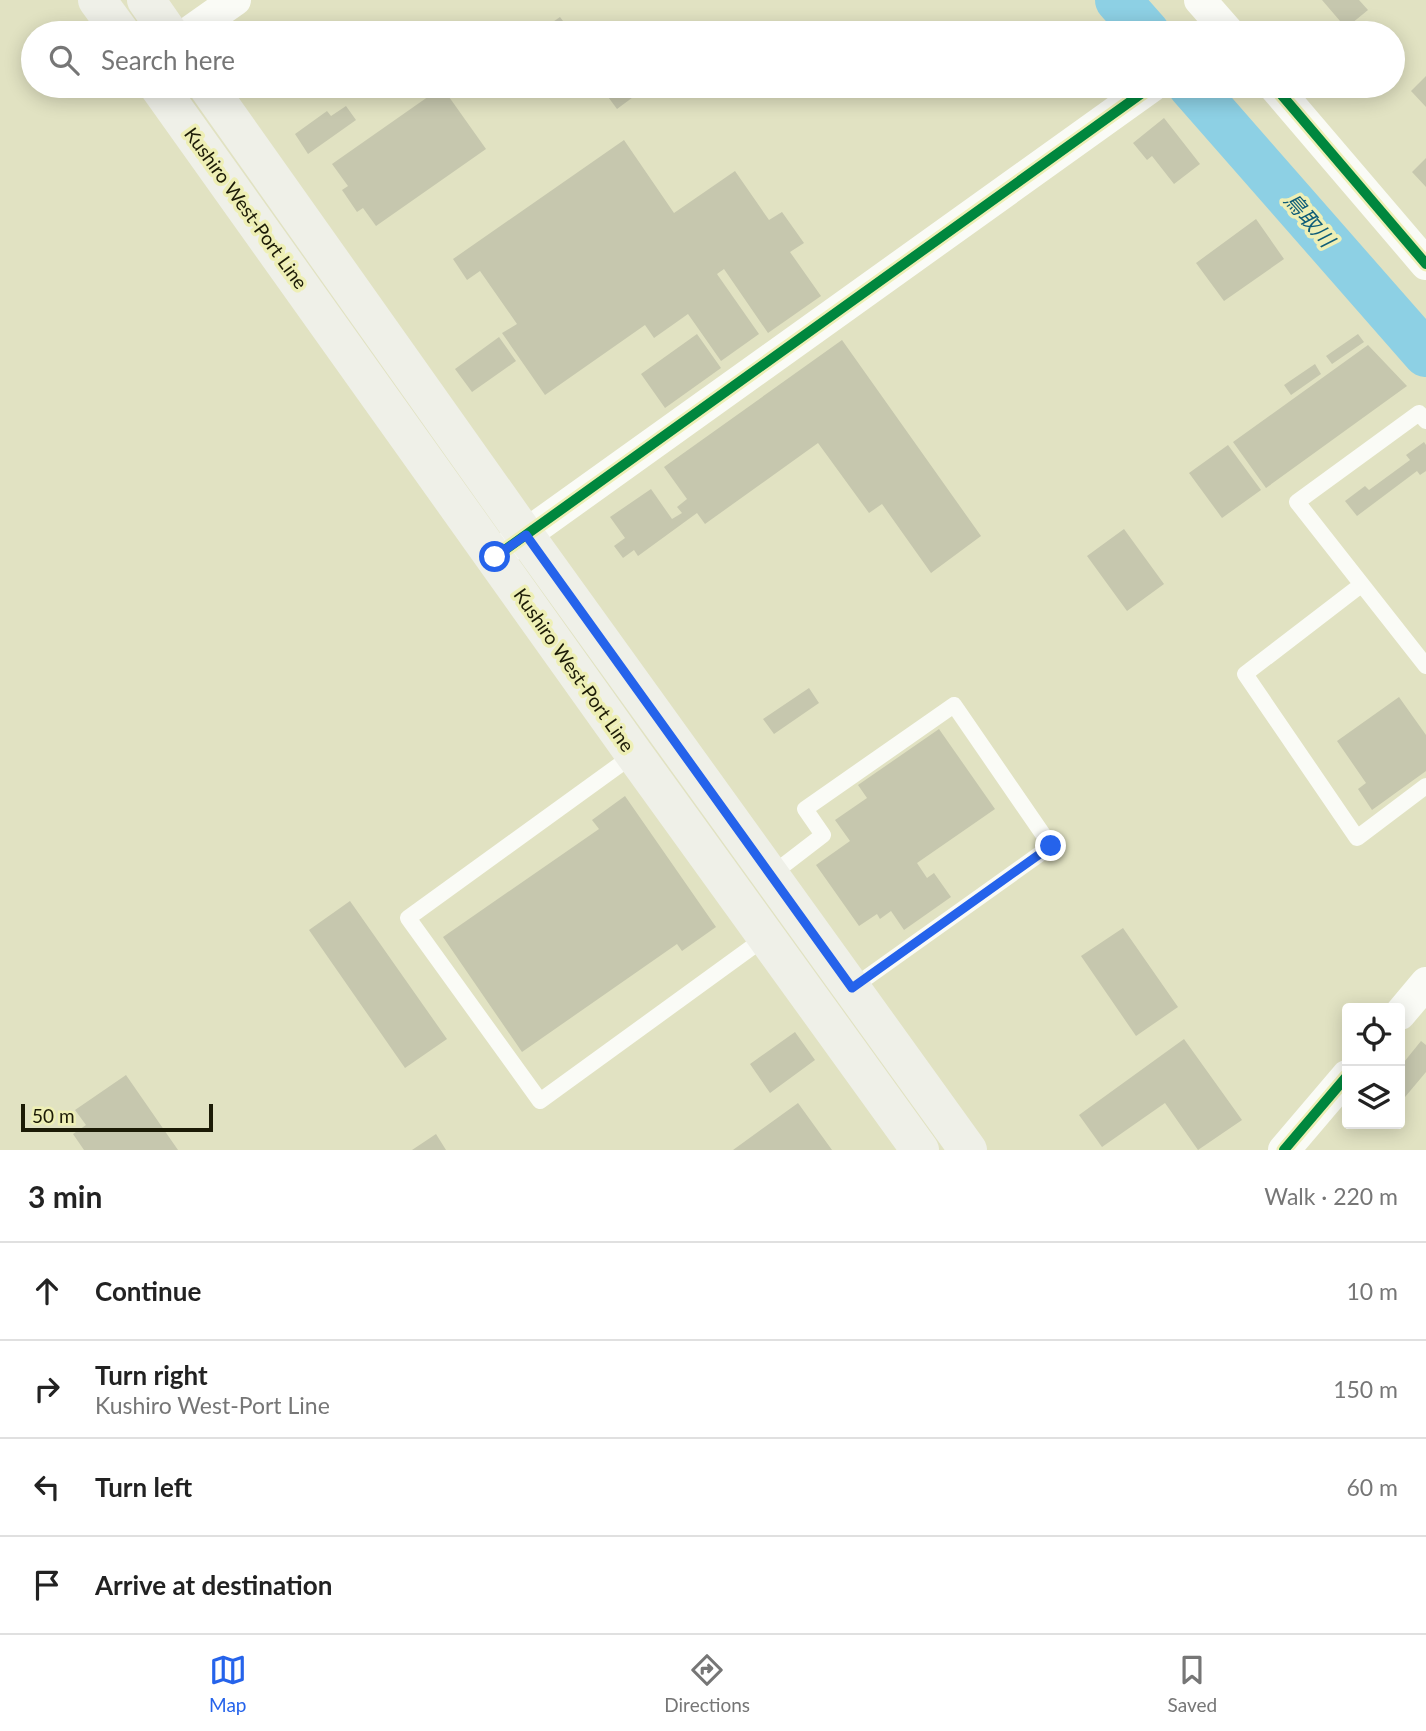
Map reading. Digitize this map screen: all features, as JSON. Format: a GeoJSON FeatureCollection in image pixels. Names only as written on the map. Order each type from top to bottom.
{"type":"FeatureCollection","features":[{"type":"Feature","properties":{"kind":"main road"},"geometry":{"type":"LineString","coordinates":[[97,0],[112,21]]}},
{"type":"Feature","properties":{"kind":"main road"},"geometry":{"type":"LineString","coordinates":[[146,0],[161,21]]}},
{"type":"Feature","properties":{"kind":"main road","name":"Kushiro West-Port Line"},"geometry":{"type":"LineString","coordinates":[[167,98],[495,557],[650,742],[771,875],[968,1150]]}},
{"type":"Feature","properties":{"kind":"main road","name":"Kushiro West-Port Line"},"geometry":{"type":"LineString","coordinates":[[216,98],[526,535],[766,937],[920,1150]]}},
{"type":"Feature","properties":{"kind":"street"},"geometry":{"type":"LineString","coordinates":[[205,21],[235,0]]}},
{"type":"Feature","properties":{"kind":"street"},"geometry":{"type":"LineString","coordinates":[[1200,0],[1217,21]]}},
{"type":"Feature","properties":{"kind":"street"},"geometry":{"type":"LineString","coordinates":[[495,557],[1135,98]]}},
{"type":"Feature","properties":{"kind":"street"},"geometry":{"type":"LineString","coordinates":[[1284,98],[1426,264]]}},
{"type":"Feature","properties":{"kind":"street"},"geometry":{"type":"LineString","coordinates":[[1405,1008],[1426,983]]}},
{"type":"Feature","properties":{"kind":"street"},"geometry":{"type":"LineString","coordinates":[[1284,1150],[1342,1082]]}},
{"type":"Feature","properties":{"kind":"lane"},"geometry":{"type":"LineString","coordinates":[[1426,421],[1419,413],[1297,502],[1426,666]]}},
{"type":"Feature","properties":{"kind":"lane"},"geometry":{"type":"LineString","coordinates":[[1361,585],[1245,674],[1357,838],[1426,786]]}},
{"type":"Feature","properties":{"kind":"lane"},"geometry":{"type":"LineString","coordinates":[[771,875],[823,835],[805,808],[954,705],[1051,846],[852,988]]}},
{"type":"Feature","properties":{"kind":"lane"},"geometry":{"type":"LineString","coordinates":[[650,742],[408,918],[540,1101],[766,937]]}},
{"type":"Feature","properties":{"kind":"building"},"geometry":{"type":"Polygon","coordinates":[[[1322,0],[1359,0],[1368,10],[1355,21],[1340,21],[1322,0]]]}},
{"type":"Feature","properties":{"kind":"building"},"geometry":{"type":"Polygon","coordinates":[[[1426,76],[1426,107],[1411,91],[1426,76]]]}},
{"type":"Feature","properties":{"kind":"building"},"geometry":{"type":"Polygon","coordinates":[[[426,98],[450,98],[486,149],[376,226],[363,208],[357,212],[342,190],[348,186],[332,164],[426,98]]]}},
{"type":"Feature","properties":{"kind":"building"},"geometry":{"type":"Polygon","coordinates":[[[609,98],[632,98],[617,109],[609,98]]]}},
{"type":"Feature","properties":{"kind":"building"},"geometry":{"type":"Polygon","coordinates":[[[346,106],[356,120],[308,154],[295,134],[327,111],[331,116],[346,106]]]}},
{"type":"Feature","properties":{"kind":"building"},"geometry":{"type":"Polygon","coordinates":[[[1164,118],[1200,164],[1174,184],[1152,156],[1147,160],[1133,143],[1164,118]]]}},
{"type":"Feature","properties":{"kind":"building"},"geometry":{"type":"Polygon","coordinates":[[[624,140],[674,213],[735,171],[769,220],[782,212],[804,243],[790,252],[821,296],[768,333],[724,269],[717,274],[759,334],[721,361],[688,314],[654,338],[645,325],[545,395],[502,333],[517,324],[480,271],[467,280],[453,259],[624,140]]]}},
{"type":"Feature","properties":{"kind":"building"},"geometry":{"type":"Polygon","coordinates":[[[1426,158],[1426,187],[1412,172],[1426,158]]]}},
{"type":"Feature","properties":{"kind":"building"},"geometry":{"type":"Polygon","coordinates":[[[1256,219],[1284,259],[1224,301],[1196,263],[1256,219]]]}},
{"type":"Feature","properties":{"kind":"building"},"geometry":{"type":"Polygon","coordinates":[[[697,334],[721,368],[665,408],[641,374],[697,334]]]}},
{"type":"Feature","properties":{"kind":"building"},"geometry":{"type":"Polygon","coordinates":[[[1358,334],[1364,342],[1332,364],[1326,356],[1358,334]]]}},
{"type":"Feature","properties":{"kind":"building"},"geometry":{"type":"Polygon","coordinates":[[[499,337],[516,361],[472,392],[455,369],[499,337]]]}},
{"type":"Feature","properties":{"kind":"building"},"geometry":{"type":"Polygon","coordinates":[[[842,340],[981,536],[931,573],[882,504],[869,513],[818,443],[705,524],[697,513],[638,556],[634,550],[623,558],[614,546],[625,538],[610,517],[651,489],[672,519],[682,513],[677,507],[687,499],[664,467],[842,340]]]}},
{"type":"Feature","properties":{"kind":"building"},"geometry":{"type":"Polygon","coordinates":[[[1368,345],[1407,386],[1266,488],[1233,442],[1368,345]]]}},
{"type":"Feature","properties":{"kind":"building"},"geometry":{"type":"Polygon","coordinates":[[[1315,364],[1321,374],[1291,395],[1284,385],[1315,364]]]}},
{"type":"Feature","properties":{"kind":"building"},"geometry":{"type":"Polygon","coordinates":[[[1424,442],[1426,471],[1420,475],[1417,471],[1357,516],[1345,501],[1365,486],[1369,490],[1410,460],[1406,455],[1424,442]]]}},
{"type":"Feature","properties":{"kind":"building"},"geometry":{"type":"Polygon","coordinates":[[[1228,445],[1261,490],[1222,518],[1189,473],[1228,445]]]}},
{"type":"Feature","properties":{"kind":"building"},"geometry":{"type":"Polygon","coordinates":[[[1124,529],[1164,584],[1127,611],[1087,556],[1124,529]]]}},
{"type":"Feature","properties":{"kind":"building"},"geometry":{"type":"Polygon","coordinates":[[[809,688],[819,703],[774,734],[763,719],[809,688]]]}},
{"type":"Feature","properties":{"kind":"building"},"geometry":{"type":"Polygon","coordinates":[[[1399,697],[1426,735],[1426,771],[1372,810],[1358,789],[1366,783],[1337,741],[1399,697]]]}},
{"type":"Feature","properties":{"kind":"building"},"geometry":{"type":"Polygon","coordinates":[[[939,729],[995,809],[917,863],[927,878],[934,873],[951,897],[904,930],[891,911],[880,919],[877,914],[859,926],[816,865],[850,841],[835,820],[867,798],[858,785],[939,729]]]}},
{"type":"Feature","properties":{"kind":"building"},"geometry":{"type":"Polygon","coordinates":[[[625,796],[716,927],[682,951],[677,944],[522,1052],[443,937],[599,829],[592,820],[625,796]]]}},
{"type":"Feature","properties":{"kind":"building"},"geometry":{"type":"Polygon","coordinates":[[[350,901],[447,1039],[405,1068],[309,930],[350,901]]]}},
{"type":"Feature","properties":{"kind":"building"},"geometry":{"type":"Polygon","coordinates":[[[1123,928],[1178,1007],[1136,1036],[1081,956],[1123,928]]]}},
{"type":"Feature","properties":{"kind":"building"},"geometry":{"type":"Polygon","coordinates":[[[795,1032],[815,1060],[770,1093],[750,1064],[795,1032]]]}},
{"type":"Feature","properties":{"kind":"building"},"geometry":{"type":"Polygon","coordinates":[[[1184,1039],[1242,1120],[1198,1150],[1165,1103],[1102,1147],[1079,1115],[1184,1039]]]}},
{"type":"Feature","properties":{"kind":"building"},"geometry":{"type":"Polygon","coordinates":[[[1421,1041],[1426,1045],[1426,1072],[1405,1097],[1405,1066],[1405,1061],[1421,1041]]]}},
{"type":"Feature","properties":{"kind":"building"},"geometry":{"type":"Polygon","coordinates":[[[126,1075],[178,1150],[84,1150],[73,1134],[86,1125],[75,1110],[126,1075]]]}},
{"type":"Feature","properties":{"kind":"building"},"geometry":{"type":"Polygon","coordinates":[[[798,1103],[832,1150],[733,1150],[798,1103]]]}},
{"type":"Feature","properties":{"kind":"building"},"geometry":{"type":"Polygon","coordinates":[[[436,1134],[446,1150],[412,1150],[436,1134]]]}},
{"type":"Feature","properties":{"kind":"waterway","name":"鳥取川"},"geometry":{"type":"LineString","coordinates":[[1118,0],[1136,21]]}},
{"type":"Feature","properties":{"kind":"waterway","name":"鳥取川"},"geometry":{"type":"LineString","coordinates":[[1202,98],[1426,354]]}},
{"type":"Feature","properties":{"kind":"cycle path"},"geometry":{"type":"LineString","coordinates":[[495,557],[1135,98]]}},
{"type":"Feature","properties":{"kind":"cycle path"},"geometry":{"type":"LineString","coordinates":[[1284,98],[1426,264]]}},
{"type":"Feature","properties":{"kind":"cycle path"},"geometry":{"type":"LineString","coordinates":[[1284,1150],[1342,1082]]}},
{"type":"Feature","properties":{"kind":"route"},"geometry":{"type":"LineString","coordinates":[[495,557],[526,535],[852,988],[1051,846]]}}]}
